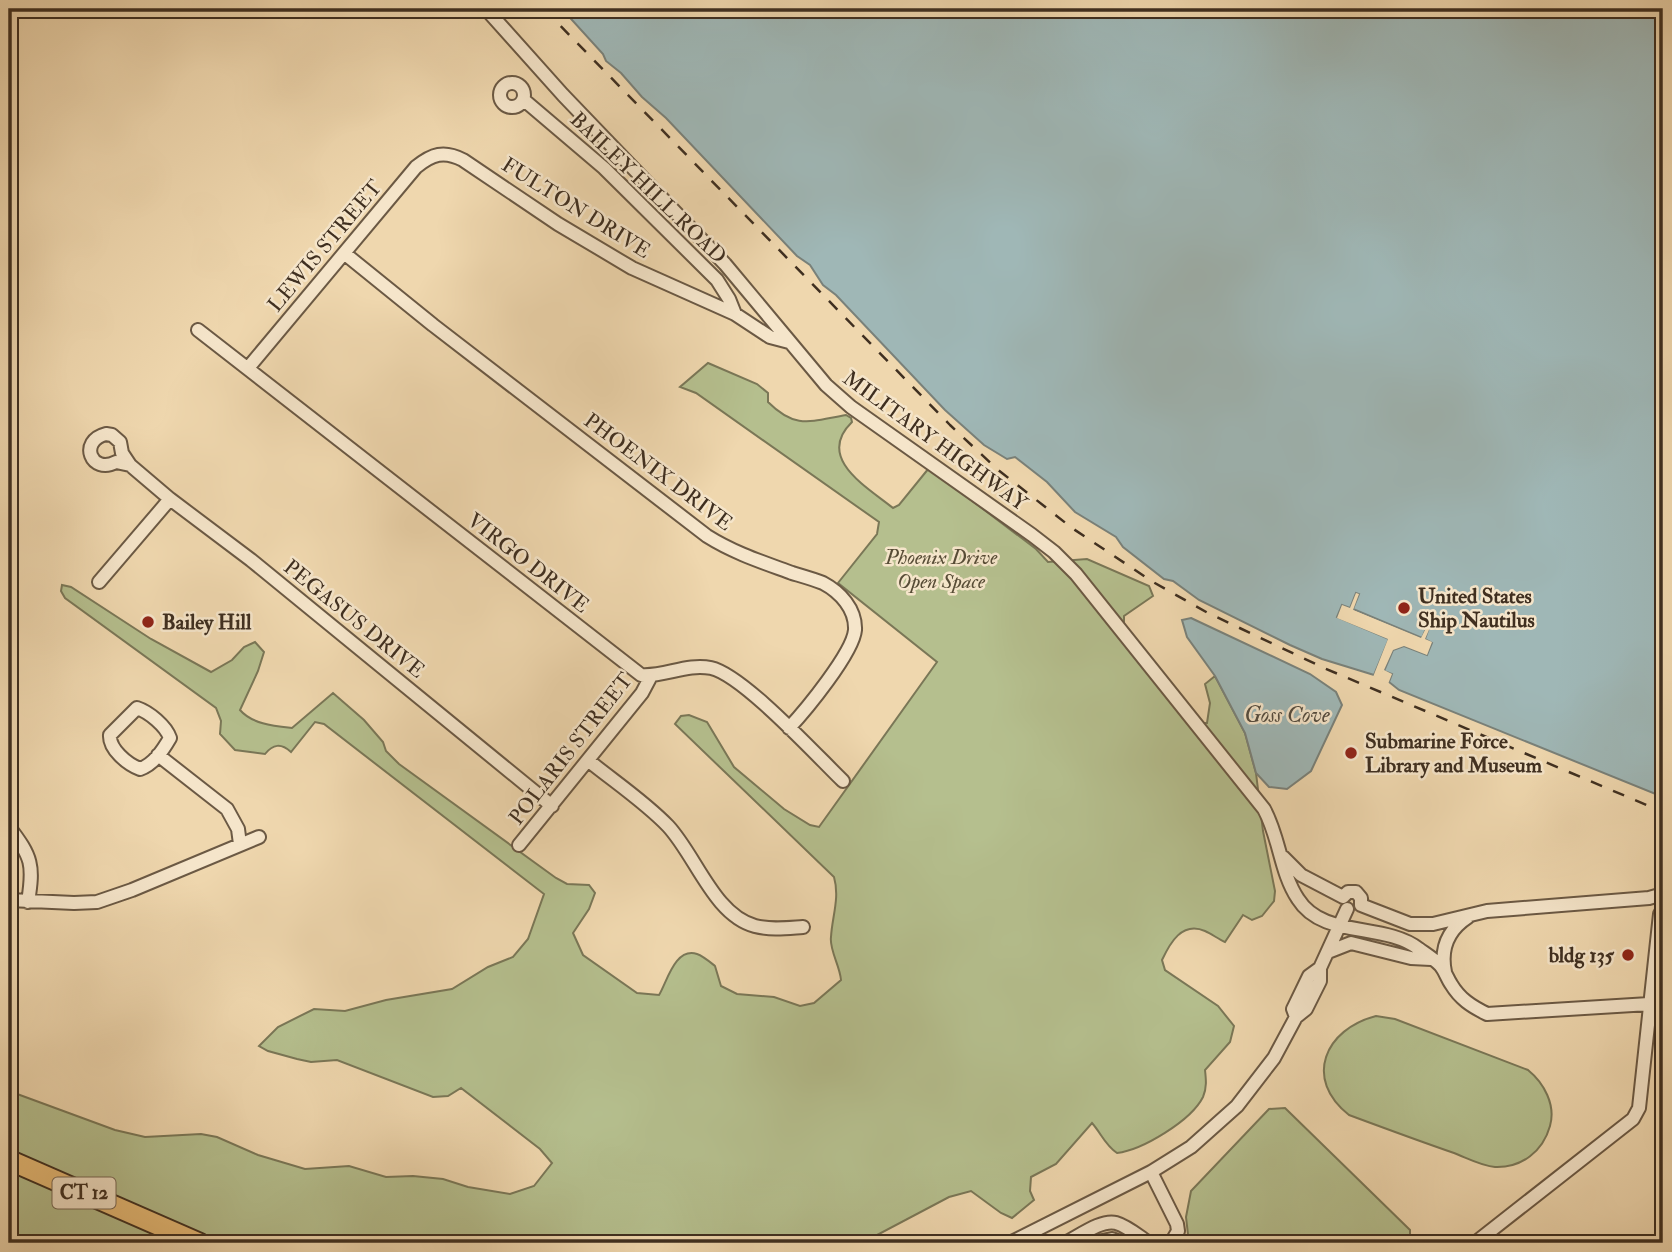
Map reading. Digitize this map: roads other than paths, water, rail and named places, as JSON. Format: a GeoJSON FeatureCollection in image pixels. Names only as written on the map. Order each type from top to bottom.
{"type":"FeatureCollection","features":[{"type":"Feature","properties":{"kind":"highway","name":"CT 12"},"geometry":{"type":"LineString","coordinates":[[9,1160],[199,1243]]}},
{"type":"Feature","properties":{"kind":"street","name":"MILITARY HIGHWAY"},"geometry":{"type":"LineString","coordinates":[[486,9],[563,95],[724,264],[827,385],[850,407],[1032,535],[1076,574],[1265,809],[1273,825],[1292,889],[1300,903],[1313,915],[1340,925],[1407,942],[1444,972],[1454,989],[1468,1004],[1487,1014],[1649,1004],[1663,1006]]}},
{"type":"Feature","properties":{"kind":"street","name":"BAILEY HILL ROAD"},"geometry":{"type":"LineString","coordinates":[[524,100],[604,168],[717,280],[735,313]]}},
{"type":"Feature","properties":{"kind":"street","name":"FULTON DRIVE"},"geometry":{"type":"LineString","coordinates":[[435,154],[453,155],[463,160],[603,252],[632,268],[735,313],[770,337],[789,342]]}},
{"type":"Feature","properties":{"kind":"street","name":"LEWIS STREET"},"geometry":{"type":"LineString","coordinates":[[247,368],[416,167],[435,154]]}},
{"type":"Feature","properties":{"kind":"street","name":"PHOENIX DRIVE"},"geometry":{"type":"LineString","coordinates":[[344,253],[433,325],[708,536],[745,556],[820,582],[845,601],[853,616],[855,632],[839,664],[789,728]]}},
{"type":"Feature","properties":{"kind":"street"},"geometry":{"type":"LineString","coordinates":[[735,313],[762,308]]}},
{"type":"Feature","properties":{"kind":"street","name":"VIRGO DRIVE"},"geometry":{"type":"LineString","coordinates":[[198,330],[640,675],[651,676]]}},
{"type":"Feature","properties":{"kind":"street","name":"PEGASUS DRIVE"},"geometry":{"type":"LineString","coordinates":[[130,466],[251,560],[552,806]]}},
{"type":"Feature","properties":{"kind":"street"},"geometry":{"type":"LineString","coordinates":[[99,582],[170,499]]}},
{"type":"Feature","properties":{"kind":"street"},"geometry":{"type":"LineString","coordinates":[[651,676],[699,667],[714,669],[749,692],[843,781]]}},
{"type":"Feature","properties":{"kind":"street","name":"POLARIS STREET"},"geometry":{"type":"LineString","coordinates":[[519,845],[589,761],[649,684],[651,676]]}},
{"type":"Feature","properties":{"kind":"street"},"geometry":{"type":"LineString","coordinates":[[140,709],[168,732],[170,738],[158,755],[144,768],[135,767],[113,747],[110,735],[133,711],[140,709]]}},
{"type":"Feature","properties":{"kind":"street"},"geometry":{"type":"LineString","coordinates":[[158,755],[227,809],[239,829],[240,844]]}},
{"type":"Feature","properties":{"kind":"street"},"geometry":{"type":"LineString","coordinates":[[589,761],[669,828],[687,849],[728,911],[754,926],[803,927]]}},
{"type":"Feature","properties":{"kind":"street"},"geometry":{"type":"LineString","coordinates":[[9,827],[28,855],[33,872],[28,902]]}},
{"type":"Feature","properties":{"kind":"street"},"geometry":{"type":"LineString","coordinates":[[9,900],[74,903],[110,898],[259,837]]}},
{"type":"Feature","properties":{"kind":"street"},"geometry":{"type":"LineString","coordinates":[[1282,856],[1300,875],[1355,910],[1360,905],[1410,924],[1433,924],[1487,911],[1649,898],[1663,894]]}},
{"type":"Feature","properties":{"kind":"street"},"geometry":{"type":"LineString","coordinates":[[1475,1243],[1633,1119],[1639,1108],[1649,1004],[1662,911],[1649,898]]}},
{"type":"Feature","properties":{"kind":"street"},"geometry":{"type":"LineString","coordinates":[[1010,1243],[1151,1172],[1191,1147],[1237,1106],[1274,1058],[1296,1017],[1306,1009],[1320,981],[1320,968],[1340,925],[1345,903]]}},
{"type":"Feature","properties":{"kind":"street"},"geometry":{"type":"LineString","coordinates":[[1444,972],[1443,949],[1449,935],[1459,923],[1472,915]]}},
{"type":"Feature","properties":{"kind":"street"},"geometry":{"type":"LineString","coordinates":[[1328,952],[1351,943],[1411,958],[1431,959]]}},
{"type":"Feature","properties":{"kind":"street"},"geometry":{"type":"LineString","coordinates":[[1151,1172],[1177,1224],[1178,1231],[1171,1243]]}},
{"type":"Feature","properties":{"kind":"street"},"geometry":{"type":"LineString","coordinates":[[1065,1243],[1112,1222],[1149,1243]]}},
{"type":"Feature","properties":{"kind":"street"},"geometry":{"type":"LineString","coordinates":[[1078,1237],[1109,1230],[1136,1243]]}},
{"type":"Feature","properties":{"kind":"street"},"geometry":{"type":"LineString","coordinates":[[1093,1243],[1112,1238],[1122,1243]]}},
{"type":"Feature","properties":{"kind":"water"},"geometry":{"type":"Polygon","coordinates":[[[562,9],[1663,9],[1663,797],[1399,690],[1389,682],[1392,674],[1384,671],[1393,650],[1404,646],[1427,655],[1432,643],[1425,639],[1430,625],[1428,624],[1422,638],[1353,609],[1359,594],[1356,593],[1350,608],[1342,605],[1337,617],[1389,639],[1374,675],[1322,659],[1290,645],[1199,600],[1173,581],[1164,579],[1123,547],[1116,537],[1075,512],[1047,482],[1015,457],[1007,459],[984,445],[945,410],[836,295],[823,285],[810,265],[797,256],[666,118],[606,61],[603,54],[562,9]]]}},
{"type":"Feature","properties":{"kind":"water","name":"Goss Cove"},"geometry":{"type":"Polygon","coordinates":[[[1191,618],[1310,674],[1336,692],[1342,705],[1311,771],[1287,789],[1269,787],[1256,773],[1245,733],[1215,676],[1187,637],[1182,620],[1191,618]]]}},
{"type":"Feature","properties":{"kind":"railway"},"geometry":{"type":"LineString","coordinates":[[544,9],[950,425],[997,469],[1072,528],[1153,582],[1208,613],[1324,668],[1663,812]]}},
{"type":"Feature","properties":{"kind":"place","name":"United States Ship Nautilus"},"geometry":{"type":"Point","coordinates":[1404,608]}},
{"type":"Feature","properties":{"kind":"place","name":"Bailey Hill"},"geometry":{"type":"Point","coordinates":[148,622]}},
{"type":"Feature","properties":{"kind":"place","name":"Submarine Force Library and Museum"},"geometry":{"type":"Point","coordinates":[1351,753]}},
{"type":"Feature","properties":{"kind":"place","name":"bldg 135"},"geometry":{"type":"Point","coordinates":[1628,955]}},
{"type":"Feature","properties":{"kind":"park label","name":"Phoenix Drive Open Space"},"geometry":{"type":"Point","coordinates":[941,569]}}]}
